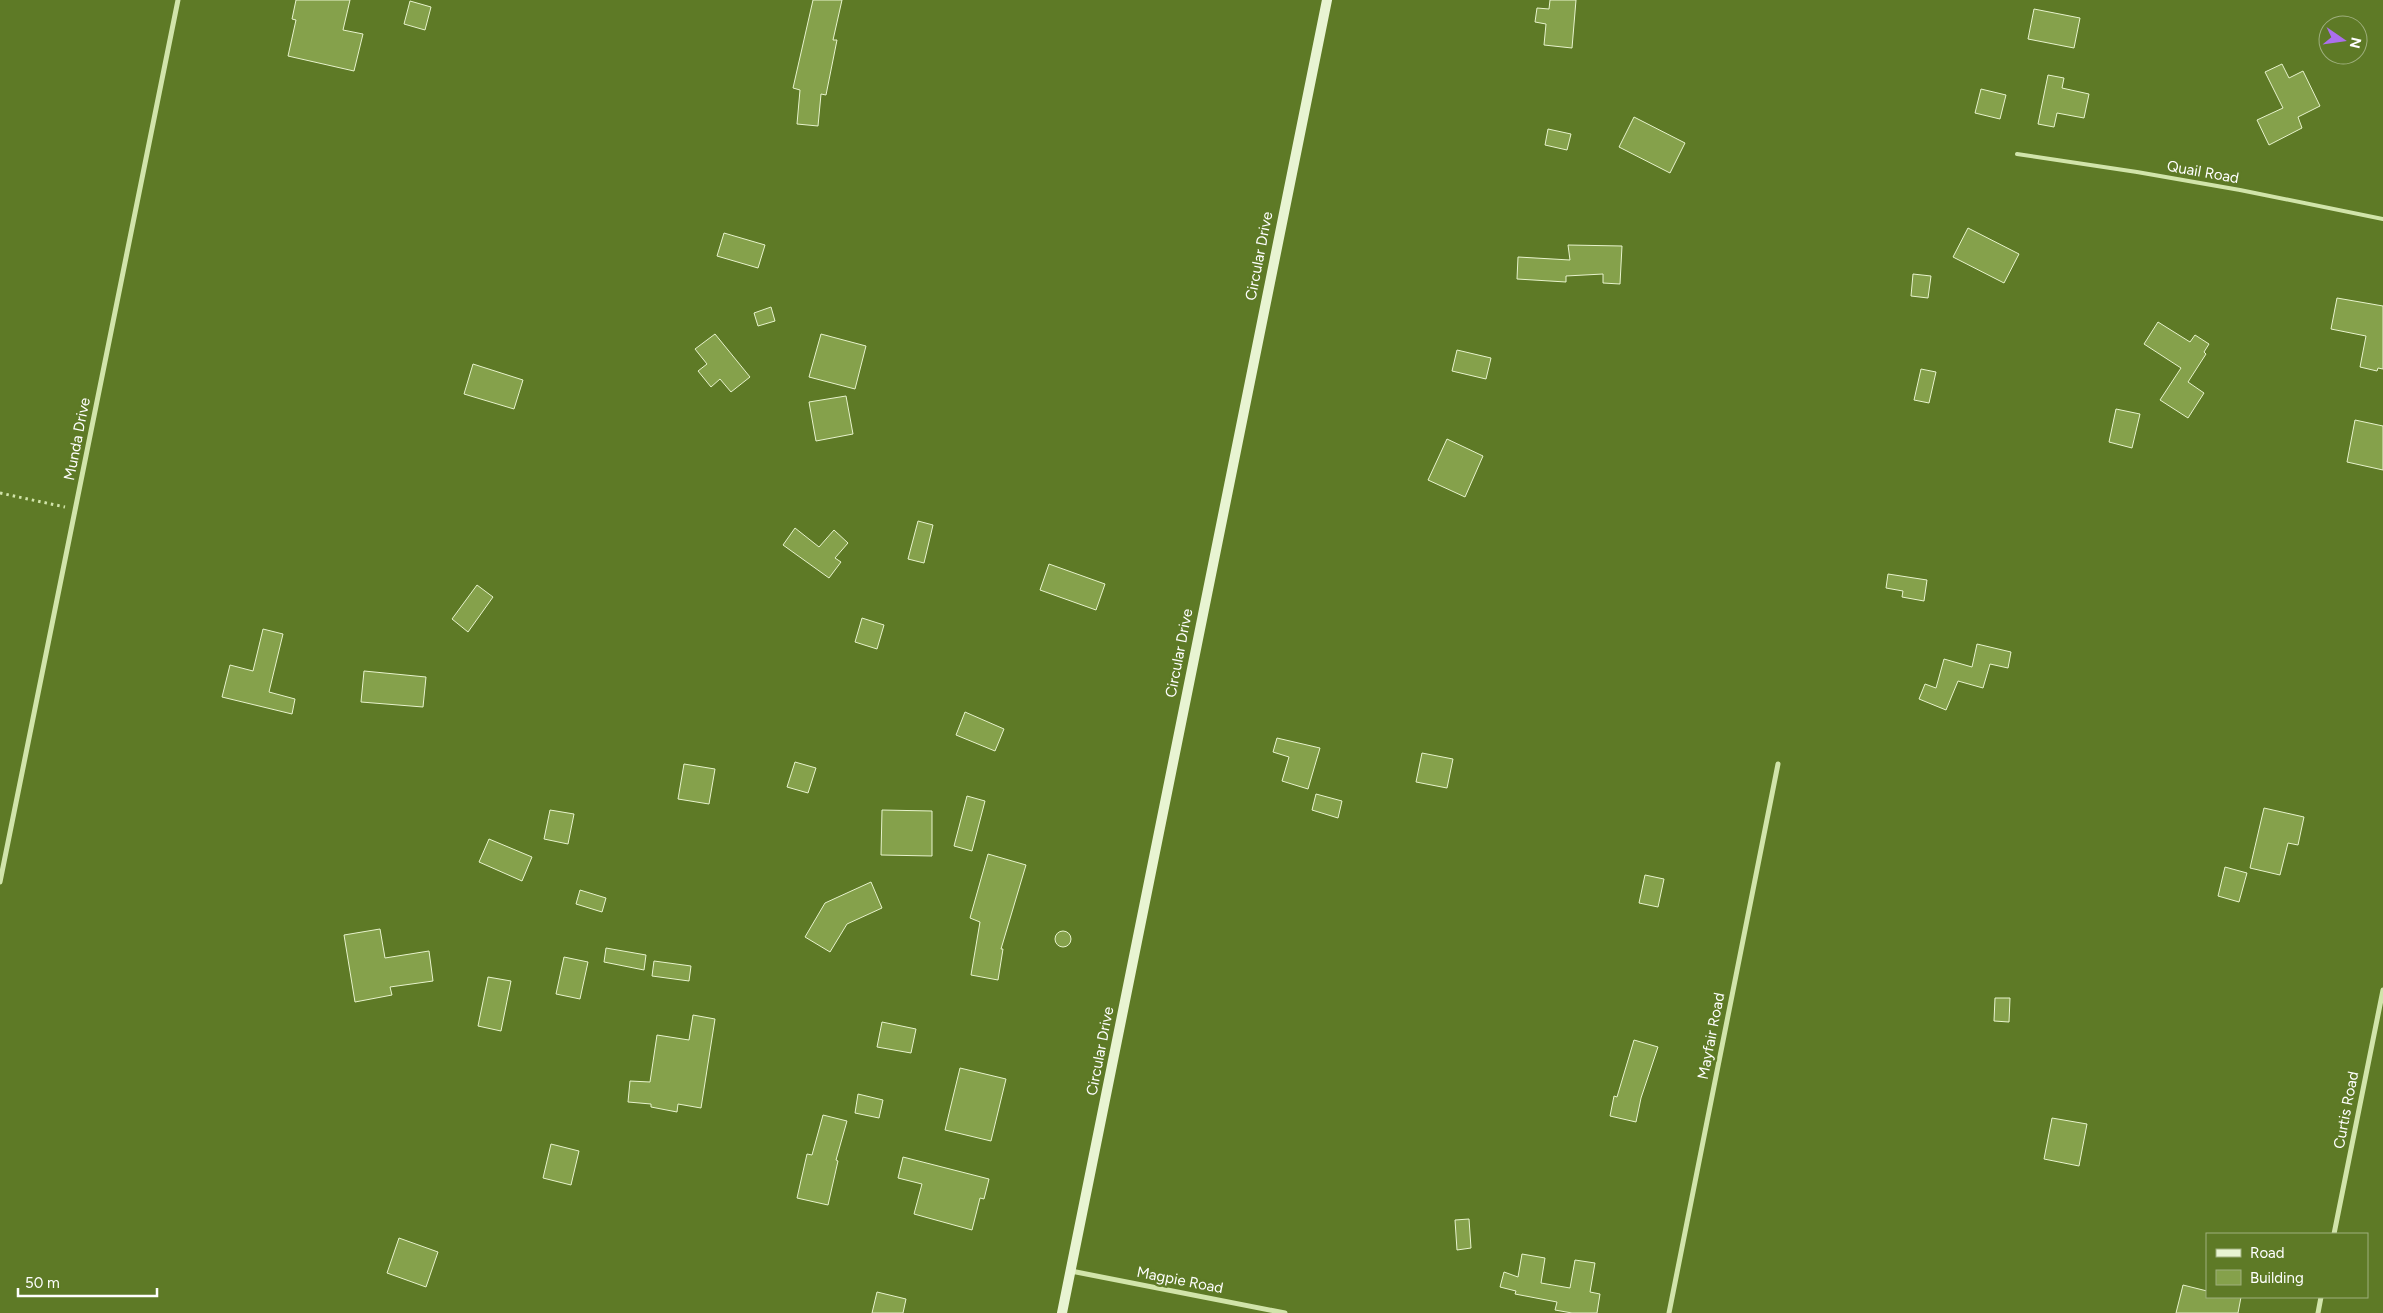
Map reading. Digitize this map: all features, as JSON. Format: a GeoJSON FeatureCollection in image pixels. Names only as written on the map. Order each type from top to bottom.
{"type":"FeatureCollection","features":[{"type":"Feature","properties":{"kind":"street","name":"Munda Drive"},"geometry":{"type":"LineString","coordinates":[[0,882],[178,0]]}},
{"type":"Feature","properties":{"kind":"street","name":"Circular Drive"},"geometry":{"type":"LineString","coordinates":[[1062,1313],[1327,0]]}},
{"type":"Feature","properties":{"kind":"street","name":"Mayfair Road"},"geometry":{"type":"LineString","coordinates":[[1669,1313],[1778,764]]}},
{"type":"Feature","properties":{"kind":"street","name":"Curtis Road"},"geometry":{"type":"LineString","coordinates":[[2334,1233],[2383,990]]}},
{"type":"Feature","properties":{"kind":"street","name":"Magpie Road"},"geometry":{"type":"LineString","coordinates":[[1071,1272],[1285,1313]]}},
{"type":"Feature","properties":{"kind":"street"},"geometry":{"type":"LineString","coordinates":[[2318,1313],[2321,1298]]}},
{"type":"Feature","properties":{"kind":"lane","name":"Quail Road"},"geometry":{"type":"LineString","coordinates":[[2017,154],[2240,190],[2383,219]]}},
{"type":"Feature","properties":{"kind":"path"},"geometry":{"type":"LineString","coordinates":[[0,493],[75,509]]}},
{"type":"Feature","properties":{"kind":"building"},"geometry":{"type":"Polygon","coordinates":[[[296,0],[350,0],[343,30],[363,34],[354,71],[288,56],[296,20],[292,19],[296,0]]]}},
{"type":"Feature","properties":{"kind":"building"},"geometry":{"type":"Polygon","coordinates":[[[813,0],[842,0],[833,40],[837,40],[826,95],[821,94],[818,126],[797,124],[800,90],[793,88],[813,0]]]}},
{"type":"Feature","properties":{"kind":"building"},"geometry":{"type":"Polygon","coordinates":[[[1550,0],[1576,0],[1572,48],[1544,45],[1546,24],[1535,22],[1537,8],[1549,9],[1550,0]]]}},
{"type":"Feature","properties":{"kind":"building"},"geometry":{"type":"Polygon","coordinates":[[[410,1],[431,7],[425,30],[404,24],[410,1]]]}},
{"type":"Feature","properties":{"kind":"building"},"geometry":{"type":"Polygon","coordinates":[[[2034,9],[2080,18],[2074,48],[2028,39],[2034,9]]]}},
{"type":"Feature","properties":{"kind":"building"},"geometry":{"type":"Polygon","coordinates":[[[2282,64],[2289,78],[2303,71],[2320,106],[2298,117],[2302,128],[2269,145],[2257,120],[2283,108],[2265,72],[2282,64]]]}},
{"type":"Feature","properties":{"kind":"building"},"geometry":{"type":"Polygon","coordinates":[[[2048,75],[2064,78],[2062,88],[2089,94],[2084,118],[2057,113],[2054,127],[2038,124],[2048,75]]]}},
{"type":"Feature","properties":{"kind":"building"},"geometry":{"type":"Polygon","coordinates":[[[1981,89],[2006,95],[2000,119],[1975,113],[1981,89]]]}},
{"type":"Feature","properties":{"kind":"building"},"geometry":{"type":"Polygon","coordinates":[[[1634,117],[1685,143],[1670,173],[1619,147],[1634,117]]]}},
{"type":"Feature","properties":{"kind":"building"},"geometry":{"type":"Polygon","coordinates":[[[1548,129],[1571,134],[1567,150],[1545,145],[1548,129]]]}},
{"type":"Feature","properties":{"kind":"building"},"geometry":{"type":"Polygon","coordinates":[[[1968,228],[2019,254],[2004,283],[1953,257],[1968,228]]]}},
{"type":"Feature","properties":{"kind":"building"},"geometry":{"type":"Polygon","coordinates":[[[724,233],[765,245],[758,268],[717,256],[724,233]]]}},
{"type":"Feature","properties":{"kind":"building"},"geometry":{"type":"Polygon","coordinates":[[[1568,245],[1622,246],[1620,284],[1603,283],[1603,274],[1566,276],[1566,282],[1517,279],[1518,257],[1570,260],[1568,245]]]}},
{"type":"Feature","properties":{"kind":"building"},"geometry":{"type":"Polygon","coordinates":[[[1913,274],[1931,276],[1928,298],[1911,296],[1913,274]]]}},
{"type":"Feature","properties":{"kind":"building"},"geometry":{"type":"Polygon","coordinates":[[[2337,298],[2383,306],[2383,369],[2378,368],[2377,371],[2360,367],[2366,336],[2331,329],[2337,298]]]}},
{"type":"Feature","properties":{"kind":"building"},"geometry":{"type":"Polygon","coordinates":[[[771,307],[775,321],[758,326],[754,313],[771,307]]]}},
{"type":"Feature","properties":{"kind":"building"},"geometry":{"type":"Polygon","coordinates":[[[2158,322],[2190,342],[2195,335],[2209,344],[2204,352],[2206,354],[2188,382],[2204,393],[2188,418],[2160,400],[2181,368],[2144,344],[2158,322]]]}},
{"type":"Feature","properties":{"kind":"building"},"geometry":{"type":"Polygon","coordinates":[[[715,334],[750,377],[731,392],[720,379],[711,387],[698,371],[707,364],[695,349],[715,334]]]}},
{"type":"Feature","properties":{"kind":"building"},"geometry":{"type":"Polygon","coordinates":[[[821,334],[866,346],[855,389],[809,377],[821,334]]]}},
{"type":"Feature","properties":{"kind":"building"},"geometry":{"type":"Polygon","coordinates":[[[1457,350],[1491,358],[1486,379],[1452,371],[1457,350]]]}},
{"type":"Feature","properties":{"kind":"building"},"geometry":{"type":"Polygon","coordinates":[[[473,364],[523,380],[514,409],[464,394],[473,364]]]}},
{"type":"Feature","properties":{"kind":"building"},"geometry":{"type":"Polygon","coordinates":[[[1921,369],[1936,372],[1929,403],[1914,400],[1921,369]]]}},
{"type":"Feature","properties":{"kind":"building"},"geometry":{"type":"Polygon","coordinates":[[[846,396],[853,434],[816,441],[809,402],[846,396]]]}},
{"type":"Feature","properties":{"kind":"building"},"geometry":{"type":"Polygon","coordinates":[[[2116,409],[2140,414],[2132,448],[2109,442],[2116,409]]]}},
{"type":"Feature","properties":{"kind":"building"},"geometry":{"type":"Polygon","coordinates":[[[2355,420],[2383,426],[2383,470],[2347,462],[2355,420]]]}},
{"type":"Feature","properties":{"kind":"building"},"geometry":{"type":"Polygon","coordinates":[[[1447,439],[1483,456],[1465,497],[1428,480],[1447,439]]]}},
{"type":"Feature","properties":{"kind":"building"},"geometry":{"type":"Polygon","coordinates":[[[918,521],[933,525],[924,563],[908,559],[918,521]]]}},
{"type":"Feature","properties":{"kind":"building"},"geometry":{"type":"Polygon","coordinates":[[[795,528],[819,547],[834,530],[848,543],[835,558],[841,562],[829,578],[783,545],[795,528]]]}},
{"type":"Feature","properties":{"kind":"building"},"geometry":{"type":"Polygon","coordinates":[[[1049,564],[1105,584],[1096,610],[1040,590],[1049,564]]]}},
{"type":"Feature","properties":{"kind":"building"},"geometry":{"type":"Polygon","coordinates":[[[1888,574],[1927,580],[1924,601],[1902,597],[1903,591],[1886,588],[1888,574]]]}},
{"type":"Feature","properties":{"kind":"building"},"geometry":{"type":"Polygon","coordinates":[[[477,585],[493,597],[468,632],[452,619],[477,585]]]}},
{"type":"Feature","properties":{"kind":"building"},"geometry":{"type":"Polygon","coordinates":[[[862,618],[884,625],[877,649],[855,642],[862,618]]]}},
{"type":"Feature","properties":{"kind":"building"},"geometry":{"type":"Polygon","coordinates":[[[263,629],[283,634],[269,692],[295,699],[292,714],[222,697],[230,665],[253,671],[263,629]]]}},
{"type":"Feature","properties":{"kind":"building"},"geometry":{"type":"Polygon","coordinates":[[[1977,644],[2011,652],[2008,668],[1990,664],[1983,688],[1958,681],[1946,710],[1919,699],[1925,684],[1936,688],[1944,659],[1972,667],[1977,644]]]}},
{"type":"Feature","properties":{"kind":"building"},"geometry":{"type":"Polygon","coordinates":[[[364,671],[426,677],[423,707],[361,702],[364,671]]]}},
{"type":"Feature","properties":{"kind":"building"},"geometry":{"type":"Polygon","coordinates":[[[965,712],[1004,729],[995,751],[956,735],[965,712]]]}},
{"type":"Feature","properties":{"kind":"building"},"geometry":{"type":"Polygon","coordinates":[[[1277,738],[1320,748],[1308,789],[1282,781],[1289,757],[1273,752],[1277,738]]]}},
{"type":"Feature","properties":{"kind":"building"},"geometry":{"type":"Polygon","coordinates":[[[1422,753],[1453,759],[1447,788],[1416,782],[1422,753]]]}},
{"type":"Feature","properties":{"kind":"building"},"geometry":{"type":"Polygon","coordinates":[[[795,762],[816,768],[808,793],[787,787],[795,762]]]}},
{"type":"Feature","properties":{"kind":"building"},"geometry":{"type":"Polygon","coordinates":[[[684,764],[715,769],[709,804],[678,799],[684,764]]]}},
{"type":"Feature","properties":{"kind":"building"},"geometry":{"type":"Polygon","coordinates":[[[1316,794],[1342,801],[1338,818],[1312,810],[1316,794]]]}},
{"type":"Feature","properties":{"kind":"building"},"geometry":{"type":"Polygon","coordinates":[[[967,796],[985,801],[972,851],[954,846],[967,796]]]}},
{"type":"Feature","properties":{"kind":"building"},"geometry":{"type":"Polygon","coordinates":[[[2264,808],[2304,817],[2298,845],[2288,843],[2280,875],[2250,868],[2264,808]]]}},
{"type":"Feature","properties":{"kind":"building"},"geometry":{"type":"Polygon","coordinates":[[[550,810],[574,814],[568,844],[544,839],[550,810]]]}},
{"type":"Feature","properties":{"kind":"building"},"geometry":{"type":"Polygon","coordinates":[[[882,810],[932,811],[932,856],[881,855],[882,810]]]}},
{"type":"Feature","properties":{"kind":"building"},"geometry":{"type":"Polygon","coordinates":[[[489,839],[532,857],[522,881],[479,862],[489,839]]]}},
{"type":"Feature","properties":{"kind":"building"},"geometry":{"type":"Polygon","coordinates":[[[988,854],[1026,865],[1001,949],[1003,949],[998,980],[971,975],[980,922],[970,918],[988,854]]]}},
{"type":"Feature","properties":{"kind":"building"},"geometry":{"type":"Polygon","coordinates":[[[2225,867],[2247,873],[2239,902],[2218,896],[2225,867]]]}},
{"type":"Feature","properties":{"kind":"building"},"geometry":{"type":"Polygon","coordinates":[[[1645,875],[1664,879],[1658,907],[1639,903],[1645,875]]]}},
{"type":"Feature","properties":{"kind":"building"},"geometry":{"type":"Polygon","coordinates":[[[871,882],[882,908],[847,924],[830,952],[805,937],[825,903],[871,882]]]}},
{"type":"Feature","properties":{"kind":"building"},"geometry":{"type":"Polygon","coordinates":[[[580,890],[606,898],[602,912],[576,904],[580,890]]]}},
{"type":"Feature","properties":{"kind":"building"},"geometry":{"type":"Polygon","coordinates":[[[380,929],[385,958],[429,951],[433,981],[390,987],[392,995],[355,1002],[344,935],[380,929]]]}},
{"type":"Feature","properties":{"kind":"building"},"geometry":{"type":"Polygon","coordinates":[[[1060,931],[1066,931],[1071,936],[1069,945],[1060,947],[1055,942],[1055,936],[1060,931]]]}},
{"type":"Feature","properties":{"kind":"building"},"geometry":{"type":"Polygon","coordinates":[[[606,948],[646,955],[644,970],[604,962],[606,948]]]}},
{"type":"Feature","properties":{"kind":"building"},"geometry":{"type":"Polygon","coordinates":[[[564,957],[588,962],[580,999],[556,994],[564,957]]]}},
{"type":"Feature","properties":{"kind":"building"},"geometry":{"type":"Polygon","coordinates":[[[654,961],[691,966],[689,981],[652,976],[654,961]]]}},
{"type":"Feature","properties":{"kind":"building"},"geometry":{"type":"Polygon","coordinates":[[[488,977],[511,981],[501,1031],[478,1026],[488,977]]]}},
{"type":"Feature","properties":{"kind":"building"},"geometry":{"type":"Polygon","coordinates":[[[1995,998],[2010,998],[2009,1022],[1994,1021],[1995,998]]]}},
{"type":"Feature","properties":{"kind":"building"},"geometry":{"type":"Polygon","coordinates":[[[693,1015],[715,1019],[701,1108],[678,1104],[677,1112],[651,1107],[651,1104],[628,1102],[630,1081],[650,1082],[657,1035],[689,1040],[693,1015]]]}},
{"type":"Feature","properties":{"kind":"building"},"geometry":{"type":"Polygon","coordinates":[[[882,1022],[916,1029],[911,1053],[877,1047],[882,1022]]]}},
{"type":"Feature","properties":{"kind":"building"},"geometry":{"type":"Polygon","coordinates":[[[1634,1040],[1658,1047],[1641,1098],[1636,1122],[1610,1116],[1614,1096],[1617,1097],[1634,1040]]]}},
{"type":"Feature","properties":{"kind":"building"},"geometry":{"type":"Polygon","coordinates":[[[960,1068],[1006,1079],[991,1141],[945,1130],[960,1068]]]}},
{"type":"Feature","properties":{"kind":"building"},"geometry":{"type":"Polygon","coordinates":[[[858,1094],[883,1100],[879,1118],[855,1113],[858,1094]]]}},
{"type":"Feature","properties":{"kind":"building"},"geometry":{"type":"Polygon","coordinates":[[[823,1115],[847,1121],[836,1160],[838,1161],[828,1205],[797,1198],[807,1154],[812,1155],[823,1115]]]}},
{"type":"Feature","properties":{"kind":"building"},"geometry":{"type":"Polygon","coordinates":[[[2052,1118],[2087,1124],[2079,1166],[2044,1159],[2052,1118]]]}},
{"type":"Feature","properties":{"kind":"building"},"geometry":{"type":"Polygon","coordinates":[[[551,1144],[579,1151],[571,1185],[543,1178],[551,1144]]]}},
{"type":"Feature","properties":{"kind":"building"},"geometry":{"type":"Polygon","coordinates":[[[903,1157],[989,1179],[984,1199],[980,1198],[972,1230],[914,1214],[922,1184],[898,1178],[903,1157]]]}},
{"type":"Feature","properties":{"kind":"building"},"geometry":{"type":"Polygon","coordinates":[[[1469,1219],[1471,1248],[1457,1250],[1455,1220],[1469,1219]]]}},
{"type":"Feature","properties":{"kind":"building"},"geometry":{"type":"Polygon","coordinates":[[[399,1238],[438,1252],[426,1287],[387,1273],[399,1238]]]}},
{"type":"Feature","properties":{"kind":"building"},"geometry":{"type":"Polygon","coordinates":[[[1522,1254],[1545,1258],[1541,1283],[1570,1288],[1575,1260],[1595,1263],[1590,1292],[1600,1294],[1597,1313],[1572,1313],[1555,1310],[1557,1302],[1515,1294],[1516,1291],[1500,1287],[1504,1272],[1518,1277],[1522,1254]]]}},
{"type":"Feature","properties":{"kind":"building"},"geometry":{"type":"Polygon","coordinates":[[[2183,1285],[2206,1291],[2206,1298],[2241,1298],[2238,1313],[2176,1313],[2183,1285]]]}},
{"type":"Feature","properties":{"kind":"building"},"geometry":{"type":"Polygon","coordinates":[[[877,1292],[906,1299],[903,1313],[872,1313],[877,1292]]]}}]}
